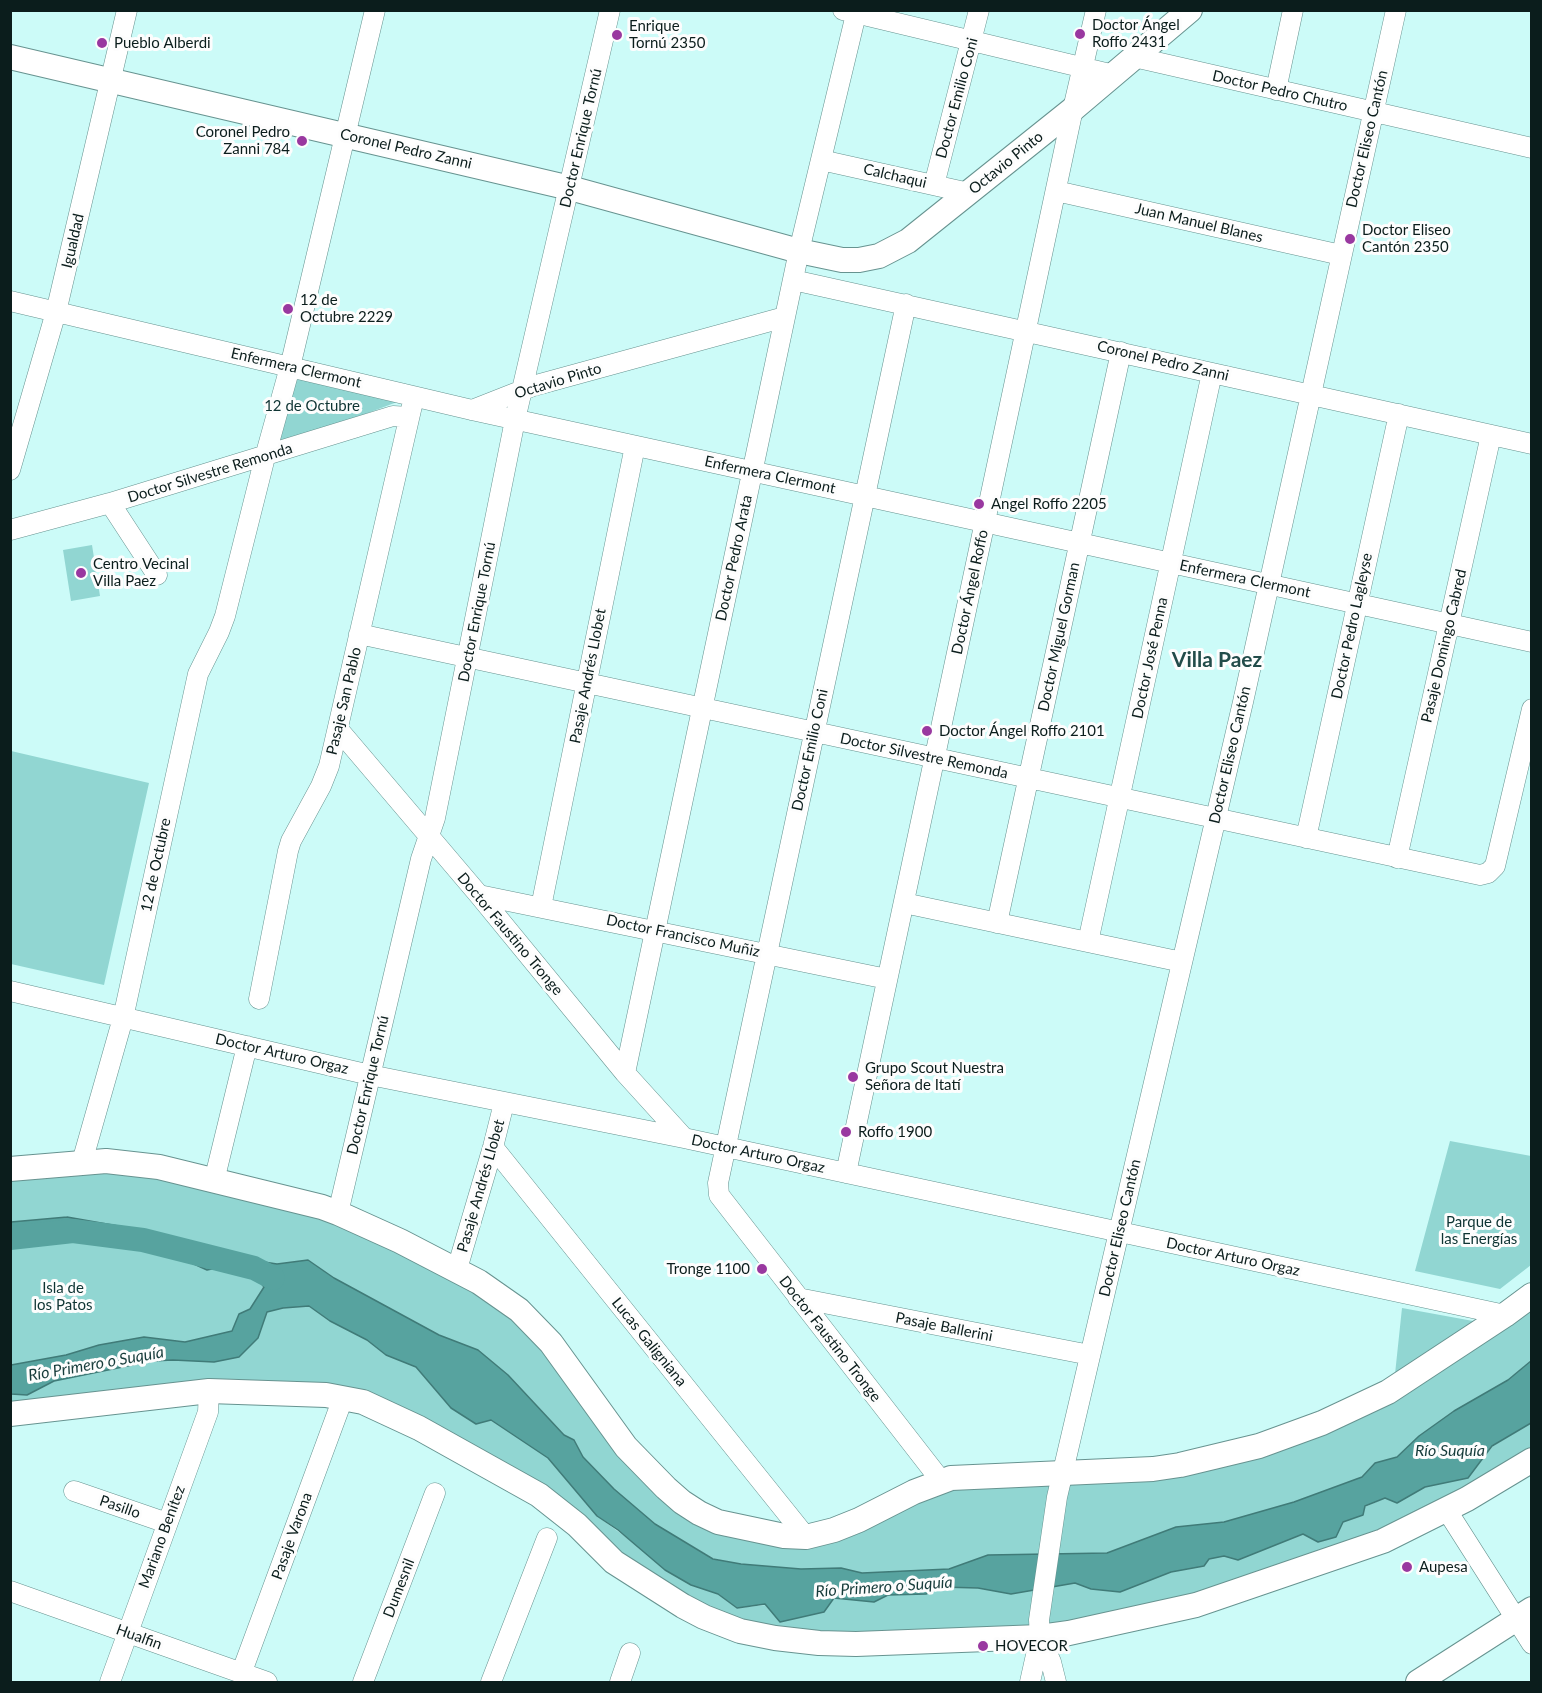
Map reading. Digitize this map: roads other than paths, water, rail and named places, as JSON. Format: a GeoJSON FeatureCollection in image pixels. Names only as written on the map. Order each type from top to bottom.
{"type":"FeatureCollection","features":[{"type":"Feature","properties":{"kind":"main road","name":"Octavio Pinto"},"geometry":{"type":"LineString","coordinates":[[799,250],[842,260],[859,260],[879,256],[908,241],[1073,109],[1190,10]]}},
{"type":"Feature","properties":{"kind":"main road","name":"Coronel Pedro Zanni"},"geometry":{"type":"LineString","coordinates":[[10,57],[570,188],[799,250]]}},
{"type":"Feature","properties":{"kind":"main road"},"geometry":{"type":"LineString","coordinates":[[10,1169],[82,1162],[132,1163],[339,1212],[457,1269],[519,1310],[551,1343],[627,1447],[682,1502],[718,1522],[784,1536],[806,1537],[834,1530],[914,1492],[961,1477],[1060,1486],[1180,1465],[1259,1446],[1322,1423],[1388,1392],[1532,1295]]}},
{"type":"Feature","properties":{"kind":"main road"},"geometry":{"type":"LineString","coordinates":[[10,1414],[209,1391],[326,1395],[363,1402],[419,1428],[539,1495],[563,1512],[614,1562],[704,1617],[740,1631],[775,1638],[828,1643],[1039,1629],[1070,1633],[1204,1602],[1383,1541],[1446,1509],[1532,1460]]}},
{"type":"Feature","properties":{"kind":"main road"},"geometry":{"type":"LineString","coordinates":[[1418,1683],[1523,1615]]}},
{"type":"Feature","properties":{"kind":"street","name":"Igualdad"},"geometry":{"type":"LineString","coordinates":[[10,470],[56,312],[127,10]]}},
{"type":"Feature","properties":{"kind":"street","name":"12 de Octubre"},"geometry":{"type":"LineString","coordinates":[[82,1162],[123,1018],[198,674],[225,616],[290,367],[375,10]]}},
{"type":"Feature","properties":{"kind":"street","name":"Doctor Enrique Tornú"},"geometry":{"type":"LineString","coordinates":[[339,1212],[421,859],[435,818],[515,420],[610,10]]}},
{"type":"Feature","properties":{"kind":"street","name":"Doctor Emilio Coni"},"geometry":{"type":"LineString","coordinates":[[934,185],[979,10]]}},
{"type":"Feature","properties":{"kind":"street","name":"Doctor Ángel Roffo"},"geometry":{"type":"LineString","coordinates":[[846,1173],[1096,10]]}},
{"type":"Feature","properties":{"kind":"street"},"geometry":{"type":"LineString","coordinates":[[1276,90],[1293,10]]}},
{"type":"Feature","properties":{"kind":"street","name":"Doctor Eliseo Cantón"},"geometry":{"type":"LineString","coordinates":[[1030,1683],[1060,1486],[1216,819],[1396,10]]}},
{"type":"Feature","properties":{"kind":"street"},"geometry":{"type":"LineString","coordinates":[[852,12],[1114,75]]}},
{"type":"Feature","properties":{"kind":"street","name":"Doctor Pedro Arata"},"geometry":{"type":"LineString","coordinates":[[625,1073],[799,250],[852,12]]}},
{"type":"Feature","properties":{"kind":"street","name":"Doctor Pedro Chutro"},"geometry":{"type":"LineString","coordinates":[[1134,57],[1532,148]]}},
{"type":"Feature","properties":{"kind":"street","name":"Calchaqui"},"geometry":{"type":"LineString","coordinates":[[821,159],[969,193]]}},
{"type":"Feature","properties":{"kind":"street","name":"Juan Manuel Blanes"},"geometry":{"type":"LineString","coordinates":[[1056,191],[1341,255]]}},
{"type":"Feature","properties":{"kind":"street","name":"Coronel Pedro Zanni"},"geometry":{"type":"LineString","coordinates":[[793,280],[1532,444]]}},
{"type":"Feature","properties":{"kind":"street","name":"Enfermera Clermont"},"geometry":{"type":"LineString","coordinates":[[10,301],[515,420],[1532,642]]}},
{"type":"Feature","properties":{"kind":"street","name":"Doctor Emilio Coni"},"geometry":{"type":"LineString","coordinates":[[719,1195],[718,1183],[725,1147],[906,304]]}},
{"type":"Feature","properties":{"kind":"street","name":"Octavio Pinto"},"geometry":{"type":"LineString","coordinates":[[472,410],[522,390],[785,317]]}},
{"type":"Feature","properties":{"kind":"street","name":"Doctor Miguel Gorman"},"geometry":{"type":"LineString","coordinates":[[997,923],[1121,352]]}},
{"type":"Feature","properties":{"kind":"street","name":"Doctor José Penna"},"geometry":{"type":"LineString","coordinates":[[1088,942],[1212,373]]}},
{"type":"Feature","properties":{"kind":"street","name":"Pasaje San Pablo"},"geometry":{"type":"LineString","coordinates":[[259,999],[291,841],[321,786],[329,766],[414,397]]}},
{"type":"Feature","properties":{"kind":"street","name":"Doctor Pedro Lagleyse"},"geometry":{"type":"LineString","coordinates":[[1306,838],[1399,414]]}},
{"type":"Feature","properties":{"kind":"street","name":"Doctor Silvestre Remonda"},"geometry":{"type":"LineString","coordinates":[[10,530],[265,457],[393,416],[409,417]]}},
{"type":"Feature","properties":{"kind":"street","name":"Pasaje Domingo Cabred"},"geometry":{"type":"LineString","coordinates":[[1397,858],[1491,435]]}},
{"type":"Feature","properties":{"kind":"street","name":"Pasaje Andrés Llobet"},"geometry":{"type":"LineString","coordinates":[[541,906],[635,446]]}},
{"type":"Feature","properties":{"kind":"street"},"geometry":{"type":"LineString","coordinates":[[110,503],[157,575]]}},
{"type":"Feature","properties":{"kind":"street","name":"Doctor Silvestre Remonda"},"geometry":{"type":"LineString","coordinates":[[359,634],[1480,875],[1488,873],[1495,866],[1532,709]]}},
{"type":"Feature","properties":{"kind":"street","name":"Doctor Faustino Tronge"},"geometry":{"type":"LineString","coordinates":[[338,729],[479,895],[625,1073],[684,1138]]}},
{"type":"Feature","properties":{"kind":"street","name":"Doctor Francisco Muñiz"},"geometry":{"type":"LineString","coordinates":[[479,895],[887,979]]}},
{"type":"Feature","properties":{"kind":"street"},"geometry":{"type":"LineString","coordinates":[[904,903],[1182,962]]}},
{"type":"Feature","properties":{"kind":"street","name":"Doctor Arturo Orgaz"},"geometry":{"type":"LineString","coordinates":[[10,991],[370,1075],[684,1138],[1505,1315]]}},
{"type":"Feature","properties":{"kind":"street"},"geometry":{"type":"LineString","coordinates":[[214,1181],[247,1046]]}},
{"type":"Feature","properties":{"kind":"street","name":"Pasaje Andrés Llobet"},"geometry":{"type":"LineString","coordinates":[[457,1269],[504,1103]]}},
{"type":"Feature","properties":{"kind":"street","name":"Lucas Galigniana"},"geometry":{"type":"LineString","coordinates":[[493,1147],[806,1537]]}},
{"type":"Feature","properties":{"kind":"street","name":"Doctor Faustino Tronge"},"geometry":{"type":"LineString","coordinates":[[719,1195],[942,1482]]}},
{"type":"Feature","properties":{"kind":"street","name":"Pasaje Ballerini"},"geometry":{"type":"LineString","coordinates":[[798,1298],[1090,1355]]}},
{"type":"Feature","properties":{"kind":"street","name":"Mariano Benítez"},"geometry":{"type":"LineString","coordinates":[[110,1683],[208,1412],[209,1391]]}},
{"type":"Feature","properties":{"kind":"street","name":"Pasaje Varona"},"geometry":{"type":"LineString","coordinates":[[241,1674],[343,1398]]}},
{"type":"Feature","properties":{"kind":"street","name":"Pasillo"},"geometry":{"type":"LineString","coordinates":[[74,1491],[167,1522]]}},
{"type":"Feature","properties":{"kind":"street","name":"Dumesnil"},"geometry":{"type":"LineString","coordinates":[[363,1683],[435,1493]]}},
{"type":"Feature","properties":{"kind":"street"},"geometry":{"type":"LineString","coordinates":[[1446,1509],[1523,1615],[1532,1644]]}},
{"type":"Feature","properties":{"kind":"street"},"geometry":{"type":"LineString","coordinates":[[491,1683],[547,1538]]}},
{"type":"Feature","properties":{"kind":"street","name":"Hualfin"},"geometry":{"type":"LineString","coordinates":[[10,1591],[267,1683]]}},
{"type":"Feature","properties":{"kind":"street"},"geometry":{"type":"LineString","coordinates":[[1039,1629],[1056,1683]]}},
{"type":"Feature","properties":{"kind":"street"},"geometry":{"type":"LineString","coordinates":[[620,1683],[630,1653]]}},
{"type":"Feature","properties":{"kind":"water","name":"Río Suquía"},"geometry":{"type":"Polygon","coordinates":[[[67,1217],[158,1233],[195,1246],[229,1251],[264,1262],[277,1264],[308,1260],[334,1278],[439,1335],[478,1350],[508,1375],[564,1435],[574,1440],[583,1457],[614,1489],[655,1524],[713,1559],[741,1564],[801,1569],[841,1568],[862,1573],[949,1569],[988,1555],[1107,1553],[1176,1527],[1224,1522],[1294,1502],[1362,1477],[1375,1463],[1397,1457],[1419,1436],[1454,1411],[1508,1380],[1532,1360],[1531,1423],[1492,1446],[1468,1478],[1425,1487],[1397,1503],[1385,1498],[1365,1506],[1363,1515],[1343,1522],[1336,1537],[1318,1542],[1303,1534],[1238,1560],[1224,1556],[1209,1559],[1204,1566],[1171,1572],[1120,1592],[1091,1589],[1075,1583],[1011,1594],[978,1588],[941,1587],[926,1594],[888,1595],[874,1602],[834,1598],[824,1612],[780,1622],[765,1604],[737,1608],[718,1594],[691,1585],[665,1570],[618,1530],[597,1516],[548,1458],[491,1420],[476,1424],[451,1408],[416,1367],[386,1355],[367,1340],[330,1321],[309,1306],[267,1312],[258,1338],[239,1357],[214,1362],[152,1361],[54,1381],[27,1395],[11,1394],[11,1365],[144,1337],[185,1342],[232,1331],[239,1314],[250,1309],[264,1287],[253,1273],[240,1263],[207,1270],[133,1236],[110,1232],[88,1233],[70,1238],[11,1245],[11,1222],[67,1217]]]}},
{"type":"Feature","properties":{"kind":"waterway","name":"Río Primero o Suquía"},"geometry":{"type":"LineString","coordinates":[[10,1238],[73,1231],[143,1240],[254,1268],[273,1278]]}},
{"type":"Feature","properties":{"kind":"place","name":"Doctor Ángel Roffo 2431"},"geometry":{"type":"Point","coordinates":[1080,34]}},
{"type":"Feature","properties":{"kind":"place","name":"Enrique Tornú 2350"},"geometry":{"type":"Point","coordinates":[617,35]}},
{"type":"Feature","properties":{"kind":"place","name":"Pueblo Alberdi"},"geometry":{"type":"Point","coordinates":[102,43]}},
{"type":"Feature","properties":{"kind":"place","name":"Coronel Pedro Zanni 784"},"geometry":{"type":"Point","coordinates":[302,141]}},
{"type":"Feature","properties":{"kind":"place","name":"Doctor Eliseo Cantón 2350"},"geometry":{"type":"Point","coordinates":[1350,239]}},
{"type":"Feature","properties":{"kind":"place","name":"12 de Octubre 2229"},"geometry":{"type":"Point","coordinates":[288,309]}},
{"type":"Feature","properties":{"kind":"place","name":"Angel Roffo 2205"},"geometry":{"type":"Point","coordinates":[979,504]}},
{"type":"Feature","properties":{"kind":"place","name":"Centro Vecinal Villa Paez"},"geometry":{"type":"Point","coordinates":[81,573]}},
{"type":"Feature","properties":{"kind":"place","name":"Doctor Ángel Roffo 2101"},"geometry":{"type":"Point","coordinates":[927,731]}},
{"type":"Feature","properties":{"kind":"place","name":"Grupo Scout Nuestra Señora de Itatí"},"geometry":{"type":"Point","coordinates":[853,1077]}},
{"type":"Feature","properties":{"kind":"place","name":"Roffo 1900"},"geometry":{"type":"Point","coordinates":[846,1132]}},
{"type":"Feature","properties":{"kind":"place","name":"Tronge 1100"},"geometry":{"type":"Point","coordinates":[762,1269]}},
{"type":"Feature","properties":{"kind":"place","name":"Aupesa"},"geometry":{"type":"Point","coordinates":[1407,1567]}},
{"type":"Feature","properties":{"kind":"place","name":"HOVECOR"},"geometry":{"type":"Point","coordinates":[983,1646]}},
{"type":"Feature","properties":{"kind":"district","name":"Villa Paez"},"geometry":{"type":"Point","coordinates":[1217,660]}},
{"type":"Feature","properties":{"kind":"park label","name":"Parque de las Energías"},"geometry":{"type":"Point","coordinates":[1479,1230]}},
{"type":"Feature","properties":{"kind":"park label","name":"Isla de los Patos"},"geometry":{"type":"Point","coordinates":[63,1296]}}]}
